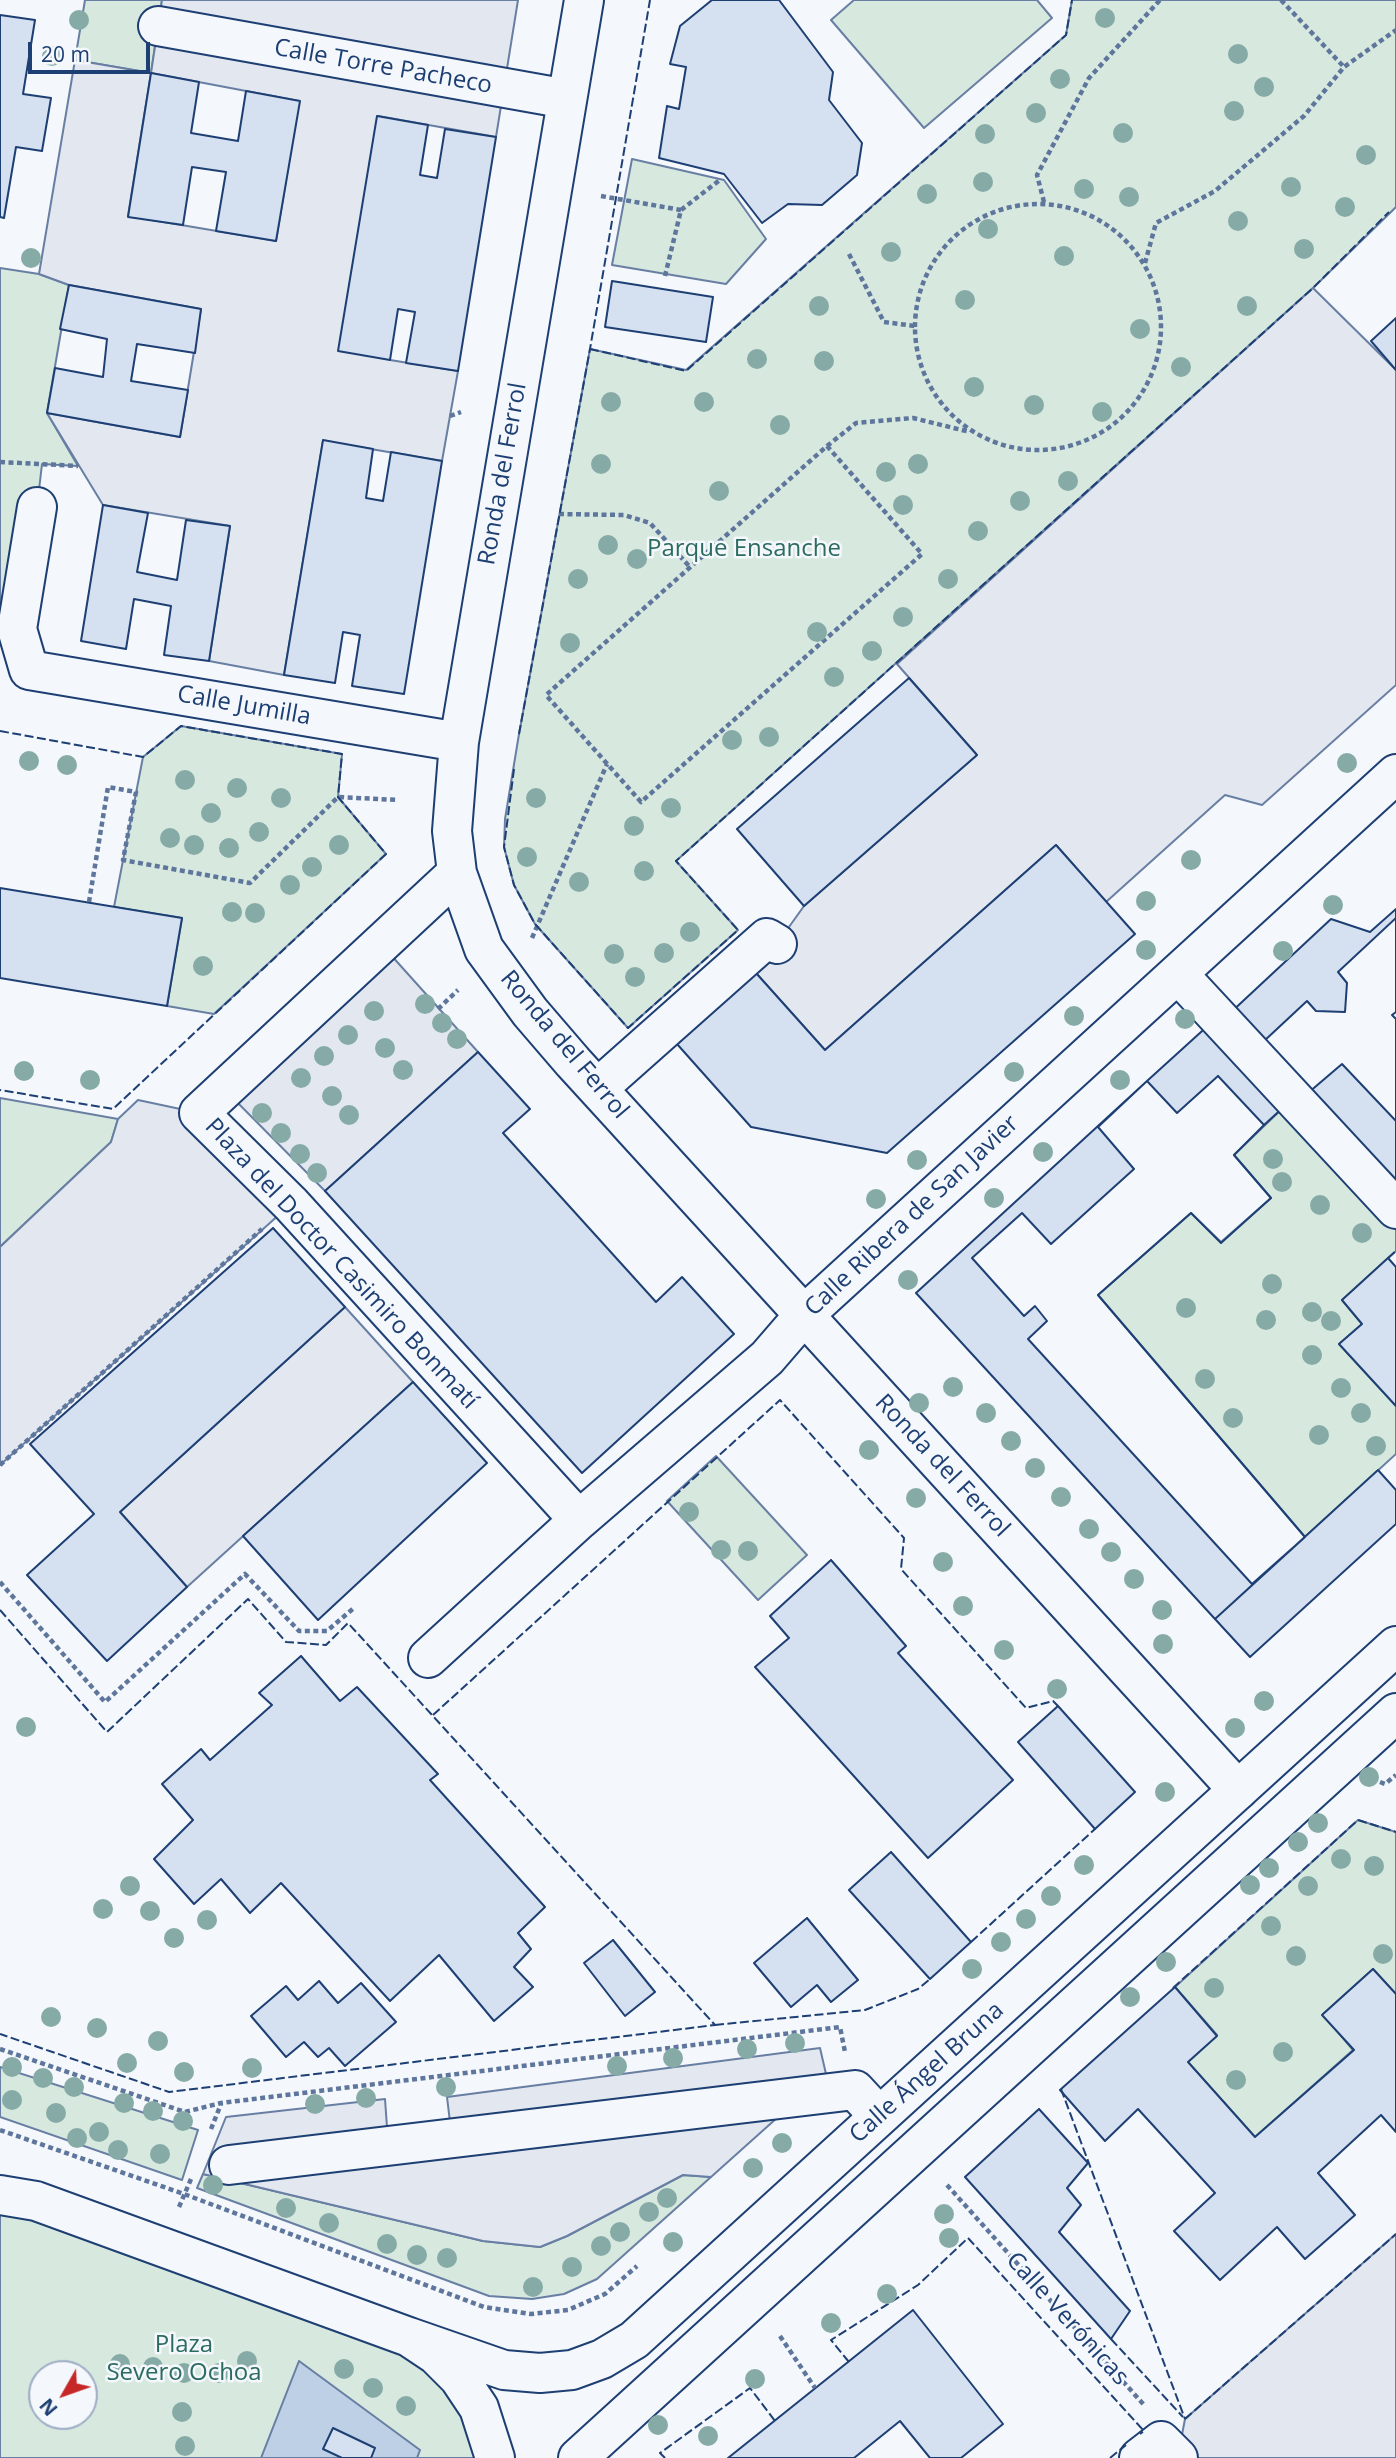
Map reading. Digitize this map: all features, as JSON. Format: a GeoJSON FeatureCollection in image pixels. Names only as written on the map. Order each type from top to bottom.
{"type":"FeatureCollection","features":[{"type":"Feature","properties":{"kind":"street","name":"Ronda del Ferrol"},"geometry":{"type":"LineString","coordinates":[[584,0],[459,742],[452,831],[457,873],[484,949],[530,1012],[598,1088],[1238,1790]]}},
{"type":"Feature","properties":{"kind":"street","name":"Calle Torre Pacheco"},"geometry":{"type":"LineString","coordinates":[[158,26],[567,99]]}},
{"type":"Feature","properties":{"kind":"street","name":"Calle Jumilla"},"geometry":{"type":"LineString","coordinates":[[37,507],[17,629],[29,670],[459,742]]}},
{"type":"Feature","properties":{"kind":"street","name":"Calle Ribera de San Javier"},"geometry":{"type":"LineString","coordinates":[[428,1658],[579,1520],[767,1358],[804,1314],[1396,774]]}},
{"type":"Feature","properties":{"kind":"street","name":"Plaza del Doctor Casimiro Bonmatí"},"geometry":{"type":"LineString","coordinates":[[457,873],[200,1113],[291,1204],[579,1520]]}},
{"type":"Feature","properties":{"kind":"street"},"geometry":{"type":"LineString","coordinates":[[598,1088],[767,938],[777,944]]}},
{"type":"Feature","properties":{"kind":"street"},"geometry":{"type":"LineString","coordinates":[[1178,974],[1396,1209]]}},
{"type":"Feature","properties":{"kind":"street","name":"Calle Ángel Bruna"},"geometry":{"type":"LineString","coordinates":[[409,2337],[504,2370],[540,2373],[572,2370],[601,2359],[634,2340],[1396,1646]]}},
{"type":"Feature","properties":{"kind":"street","name":"Calle Ángel Bruna"},"geometry":{"type":"LineString","coordinates":[[578,2458],[1396,1713]]}},
{"type":"Feature","properties":{"kind":"street"},"geometry":{"type":"LineString","coordinates":[[229,2165],[855,2090],[879,2116]]}},
{"type":"Feature","properties":{"kind":"street"},"geometry":{"type":"LineString","coordinates":[[0,2185],[18,2198],[409,2337],[436,2354],[459,2378],[479,2409],[495,2458]]}},
{"type":"Feature","properties":{"kind":"path"},"geometry":{"type":"LineString","coordinates":[[1044,202],[1037,176],[1089,78],[1160,0]]}},
{"type":"Feature","properties":{"kind":"path"},"geometry":{"type":"LineString","coordinates":[[1281,0],[1344,67]]}},
{"type":"Feature","properties":{"kind":"path"},"geometry":{"type":"LineString","coordinates":[[1144,263],[1156,223],[1225,183],[1304,116],[1344,67],[1396,30]]}},
{"type":"Feature","properties":{"kind":"path"},"geometry":{"type":"LineString","coordinates":[[665,276],[681,210],[721,179]]}},
{"type":"Feature","properties":{"kind":"path"},"geometry":{"type":"LineString","coordinates":[[601,196],[681,210]]}},
{"type":"Feature","properties":{"kind":"path"},"geometry":{"type":"LineString","coordinates":[[827,446],[922,554],[641,803],[546,695],[689,566],[827,446],[856,423],[914,418],[971,432],[1011,449],[1061,450],[1088,441],[1124,418],[1150,383],[1159,358],[1162,314],[1144,263],[1116,230],[1086,212],[1044,202],[1001,208],[962,227],[932,261],[916,301],[914,345],[928,386],[971,432]]}},
{"type":"Feature","properties":{"kind":"path"},"geometry":{"type":"LineString","coordinates":[[849,254],[884,322],[915,326]]}},
{"type":"Feature","properties":{"kind":"path"},"geometry":{"type":"LineString","coordinates":[[450,416],[461,412]]}},
{"type":"Feature","properties":{"kind":"path"},"geometry":{"type":"LineString","coordinates":[[0,462],[78,466]]}},
{"type":"Feature","properties":{"kind":"path"},"geometry":{"type":"LineString","coordinates":[[559,514],[624,515],[650,523],[689,566]]}},
{"type":"Feature","properties":{"kind":"path"},"geometry":{"type":"LineString","coordinates":[[532,938],[607,764]]}},
{"type":"Feature","properties":{"kind":"path"},"geometry":{"type":"LineString","coordinates":[[89,902],[108,787],[136,792],[123,860],[250,883],[338,797],[398,800]]}},
{"type":"Feature","properties":{"kind":"path"},"geometry":{"type":"LineString","coordinates":[[438,1009],[458,990]]}},
{"type":"Feature","properties":{"kind":"path"},"geometry":{"type":"LineString","coordinates":[[0,1465],[291,1204]]}},
{"type":"Feature","properties":{"kind":"path"},"geometry":{"type":"LineString","coordinates":[[0,1582],[105,1702],[245,1574],[299,1631],[327,1631],[355,1606]]}},
{"type":"Feature","properties":{"kind":"path"},"geometry":{"type":"LineString","coordinates":[[0,2049],[185,2112],[221,2104],[840,2027],[847,2063]]}},
{"type":"Feature","properties":{"kind":"path"},"geometry":{"type":"LineString","coordinates":[[0,2130],[184,2194],[484,2307],[531,2314],[568,2310],[605,2294],[637,2266]]}},
{"type":"Feature","properties":{"kind":"path","name":"Calle Verónicas"},"geometry":{"type":"LineString","coordinates":[[947,2185],[1158,2421],[1159,2452]]}},
{"type":"Feature","properties":{"kind":"path"},"geometry":{"type":"LineString","coordinates":[[780,2336],[816,2388]]}},
{"type":"Feature","properties":{"kind":"green space"},"geometry":{"type":"Polygon","coordinates":[[[85,0],[162,0],[151,73],[75,60],[85,0]]]}},
{"type":"Feature","properties":{"kind":"green space"},"geometry":{"type":"Polygon","coordinates":[[[854,0],[1037,0],[1052,18],[924,128],[831,20],[854,0]]]}},
{"type":"Feature","properties":{"kind":"green space","name":"Parque Ensanche"},"geometry":{"type":"Polygon","coordinates":[[[1072,0],[1396,0],[1396,207],[1313,288],[676,861],[738,930],[628,1028],[535,924],[514,885],[504,847],[505,819],[519,734],[590,349],[686,370],[1066,35],[1072,0]]]}},
{"type":"Feature","properties":{"kind":"green space"},"geometry":{"type":"Polygon","coordinates":[[[632,159],[724,180],[766,239],[726,284],[612,265],[632,159]]]}},
{"type":"Feature","properties":{"kind":"green space"},"geometry":{"type":"Polygon","coordinates":[[[0,268],[39,274],[69,285],[47,413],[78,466],[42,464],[37,507],[0,626],[0,268]]]}},
{"type":"Feature","properties":{"kind":"green space"},"geometry":{"type":"Polygon","coordinates":[[[181,726],[342,754],[338,797],[386,854],[214,1014],[167,1006],[182,918],[114,907],[143,757],[181,726]]]}},
{"type":"Feature","properties":{"kind":"green space"},"geometry":{"type":"Polygon","coordinates":[[[0,1098],[118,1119],[111,1142],[0,1247],[0,1098]]]}},
{"type":"Feature","properties":{"kind":"green space"},"geometry":{"type":"Polygon","coordinates":[[[1287,1104],[1396,1223],[1396,1251],[1342,1300],[1362,1324],[1339,1344],[1396,1406],[1396,1454],[1305,1537],[1098,1295],[1191,1213],[1221,1242],[1271,1198],[1234,1155],[1287,1104]]]}},
{"type":"Feature","properties":{"kind":"green space"},"geometry":{"type":"Polygon","coordinates":[[[716,1456],[807,1555],[758,1600],[667,1501],[716,1456]]]}},
{"type":"Feature","properties":{"kind":"green space"},"geometry":{"type":"Polygon","coordinates":[[[1358,1820],[1396,1832],[1396,1994],[1373,1969],[1323,2014],[1353,2050],[1255,2137],[1188,2062],[1217,2035],[1175,1987],[1358,1820]]]}},
{"type":"Feature","properties":{"kind":"green space"},"geometry":{"type":"Polygon","coordinates":[[[0,2067],[198,2130],[182,2180],[0,2117],[0,2067]]]}},
{"type":"Feature","properties":{"kind":"green space"},"geometry":{"type":"Polygon","coordinates":[[[203,2174],[483,2241],[540,2247],[567,2236],[683,2175],[711,2177],[597,2279],[564,2294],[532,2299],[489,2296],[197,2188],[203,2174]]]}},
{"type":"Feature","properties":{"kind":"green space","name":"Plaza Severo Ochoa"},"geometry":{"type":"Polygon","coordinates":[[[0,2195],[409,2337],[495,2458],[0,2458],[0,2195]]]}},
{"type":"Feature","properties":{"kind":"shaded area"},"geometry":{"type":"Polygon","coordinates":[[[162,0],[518,0],[496,137],[378,116],[390,360],[458,371],[442,461],[323,441],[284,675],[209,661],[230,526],[103,505],[47,413],[180,437],[201,309],[69,285],[39,274],[75,60],[151,73],[162,0]],[[151,73],[128,216],[276,241],[299,101],[151,73]]]}},
{"type":"Feature","properties":{"kind":"shaded area"},"geometry":{"type":"Polygon","coordinates":[[[1313,288],[1396,370],[1396,685],[1262,805],[1225,795],[1106,902],[1056,845],[825,1050],[756,973],[804,906],[977,755],[897,664],[1313,288]]]}},
{"type":"Feature","properties":{"kind":"shaded area"},"geometry":{"type":"Polygon","coordinates":[[[381,944],[478,1052],[325,1191],[225,1090],[381,944]]]}},
{"type":"Feature","properties":{"kind":"shaded area"},"geometry":{"type":"Polygon","coordinates":[[[138,1100],[199,1113],[291,1204],[0,1465],[0,1247],[111,1142],[118,1119],[138,1100]]]}},
{"type":"Feature","properties":{"kind":"shaded area"},"geometry":{"type":"Polygon","coordinates":[[[345,1307],[413,1382],[187,1587],[120,1512],[345,1307]]]}},
{"type":"Feature","properties":{"kind":"shaded area"},"geometry":{"type":"Polygon","coordinates":[[[820,2048],[826,2074],[711,2177],[683,2175],[567,2236],[540,2247],[483,2241],[203,2174],[226,2117],[385,2099],[387,2127],[450,2122],[447,2097],[820,2048]]]}},
{"type":"Feature","properties":{"kind":"shaded area"},"geometry":{"type":"Polygon","coordinates":[[[1396,2234],[1396,2458],[1198,2458],[1181,2440],[1185,2419],[1396,2234]]]}},
{"type":"Feature","properties":{"kind":"water"},"geometry":{"type":"Polygon","coordinates":[[[299,2361],[420,2450],[417,2458],[261,2458],[299,2361]]]}},
{"type":"Feature","properties":{"kind":"building"},"geometry":{"type":"Polygon","coordinates":[[[712,0],[779,0],[833,72],[829,100],[862,143],[857,175],[822,205],[788,204],[762,223],[724,174],[659,158],[667,106],[679,109],[686,67],[670,64],[680,26],[712,0]]]}},
{"type":"Feature","properties":{"kind":"building"},"geometry":{"type":"Polygon","coordinates":[[[0,15],[35,20],[23,94],[51,98],[42,151],[16,147],[4,218],[0,217],[0,15]]]}},
{"type":"Feature","properties":{"kind":"building"},"geometry":{"type":"Polygon","coordinates":[[[151,73],[199,82],[191,133],[238,141],[246,91],[300,101],[276,241],[216,231],[226,172],[192,167],[183,225],[128,217],[151,73]]]}},
{"type":"Feature","properties":{"kind":"building"},"geometry":{"type":"Polygon","coordinates":[[[377,116],[428,125],[420,175],[437,178],[445,129],[496,137],[458,371],[406,363],[415,312],[398,309],[390,360],[338,351],[377,116]]]}},
{"type":"Feature","properties":{"kind":"building"},"geometry":{"type":"Polygon","coordinates":[[[612,281],[713,297],[706,342],[605,327],[612,281]]]}},
{"type":"Feature","properties":{"kind":"building"},"geometry":{"type":"Polygon","coordinates":[[[69,285],[201,309],[195,353],[137,344],[131,381],[188,390],[180,437],[47,413],[55,368],[103,377],[107,339],[60,329],[69,285]]]}},
{"type":"Feature","properties":{"kind":"building"},"geometry":{"type":"Polygon","coordinates":[[[1396,318],[1396,370],[1371,341],[1396,318]]]}},
{"type":"Feature","properties":{"kind":"building"},"geometry":{"type":"Polygon","coordinates":[[[323,440],[373,449],[366,498],[383,501],[391,452],[442,461],[404,694],[352,686],[360,635],[343,632],[335,683],[284,675],[323,440]]]}},
{"type":"Feature","properties":{"kind":"building"},"geometry":{"type":"Polygon","coordinates":[[[103,505],[148,513],[137,572],[177,580],[186,520],[230,526],[209,661],[164,655],[171,606],[134,599],[126,649],[81,641],[103,505]]]}},
{"type":"Feature","properties":{"kind":"building"},"geometry":{"type":"Polygon","coordinates":[[[909,678],[977,755],[804,906],[737,829],[909,678]]]}},
{"type":"Feature","properties":{"kind":"building"},"geometry":{"type":"Polygon","coordinates":[[[1056,845],[1135,934],[887,1153],[751,1127],[677,1044],[756,973],[825,1050],[1056,845]]]}},
{"type":"Feature","properties":{"kind":"building"},"geometry":{"type":"Polygon","coordinates":[[[0,888],[182,918],[167,1006],[0,978],[0,888]]]}},
{"type":"Feature","properties":{"kind":"building"},"geometry":{"type":"Polygon","coordinates":[[[1396,909],[1396,1012],[1392,1015],[1396,1019],[1396,1196],[1228,1015],[1331,919],[1370,932],[1396,909]]]}},
{"type":"Feature","properties":{"kind":"building"},"geometry":{"type":"Polygon","coordinates":[[[1396,918],[1396,1012],[1392,1015],[1396,1019],[1396,1121],[1342,1064],[1308,1093],[1263,1042],[1307,1001],[1316,1011],[1345,1012],[1347,983],[1338,972],[1396,918]]]}},
{"type":"Feature","properties":{"kind":"building"},"geometry":{"type":"Polygon","coordinates":[[[1212,1022],[1287,1104],[1264,1125],[1218,1076],[1177,1113],[1147,1081],[1212,1022]]]}},
{"type":"Feature","properties":{"kind":"building"},"geometry":{"type":"Polygon","coordinates":[[[478,1052],[530,1109],[503,1133],[656,1302],[682,1277],[734,1334],[582,1473],[325,1191],[478,1052]]]}},
{"type":"Feature","properties":{"kind":"building"},"geometry":{"type":"Polygon","coordinates":[[[1218,1076],[1264,1125],[1234,1155],[1271,1198],[1221,1243],[1191,1213],[1098,1295],[1305,1537],[1252,1584],[1028,1339],[1047,1321],[1035,1306],[1024,1316],[972,1258],[1022,1213],[1051,1244],[1134,1169],[1098,1127],[1147,1081],[1177,1113],[1218,1076]]]}},
{"type":"Feature","properties":{"kind":"building"},"geometry":{"type":"Polygon","coordinates":[[[1218,1076],[1264,1125],[1234,1155],[1271,1198],[1221,1243],[1191,1213],[1098,1295],[1305,1537],[1215,1619],[916,1293],[1147,1081],[1177,1113],[1218,1076]]]}},
{"type":"Feature","properties":{"kind":"building"},"geometry":{"type":"Polygon","coordinates":[[[273,1228],[345,1307],[120,1512],[187,1587],[107,1661],[27,1575],[94,1514],[30,1444],[273,1228]]]}},
{"type":"Feature","properties":{"kind":"building"},"geometry":{"type":"Polygon","coordinates":[[[1388,1258],[1396,1267],[1396,1406],[1339,1344],[1362,1324],[1342,1300],[1388,1258]]]}},
{"type":"Feature","properties":{"kind":"building"},"geometry":{"type":"Polygon","coordinates":[[[413,1382],[487,1463],[318,1620],[243,1536],[413,1382]]]}},
{"type":"Feature","properties":{"kind":"building"},"geometry":{"type":"Polygon","coordinates":[[[1378,1470],[1396,1490],[1396,1524],[1250,1657],[1215,1619],[1378,1470]]]}},
{"type":"Feature","properties":{"kind":"building"},"geometry":{"type":"Polygon","coordinates":[[[831,1560],[906,1646],[898,1653],[1013,1780],[928,1858],[755,1667],[789,1638],[770,1616],[831,1560]]]}},
{"type":"Feature","properties":{"kind":"building"},"geometry":{"type":"Polygon","coordinates":[[[301,1656],[340,1701],[357,1687],[438,1774],[430,1780],[545,1907],[518,1933],[531,1949],[514,1967],[533,1987],[494,2021],[439,1955],[390,2001],[281,1883],[250,1913],[221,1879],[194,1904],[154,1859],[193,1820],[162,1784],[201,1749],[210,1760],[272,1705],[259,1693],[301,1656]]]}},
{"type":"Feature","properties":{"kind":"building"},"geometry":{"type":"Polygon","coordinates":[[[1058,1706],[1135,1792],[1095,1829],[1018,1742],[1058,1706]]]}},
{"type":"Feature","properties":{"kind":"building"},"geometry":{"type":"Polygon","coordinates":[[[891,1852],[971,1942],[930,1979],[849,1890],[891,1852]]]}},
{"type":"Feature","properties":{"kind":"building"},"geometry":{"type":"Polygon","coordinates":[[[807,1918],[858,1980],[831,2002],[817,1985],[791,2007],[754,1963],[807,1918]]]}},
{"type":"Feature","properties":{"kind":"building"},"geometry":{"type":"Polygon","coordinates":[[[613,1940],[655,1992],[625,2016],[584,1963],[613,1940]]]}},
{"type":"Feature","properties":{"kind":"building"},"geometry":{"type":"Polygon","coordinates":[[[1373,1969],[1396,1994],[1396,2132],[1381,2115],[1318,2173],[1355,2215],[1305,2259],[1277,2227],[1220,2280],[1174,2231],[1215,2193],[1138,2109],[1105,2141],[1060,2090],[1175,1987],[1217,2036],[1188,2062],[1255,2137],[1354,2050],[1322,2015],[1373,1969]]]}},
{"type":"Feature","properties":{"kind":"building"},"geometry":{"type":"Polygon","coordinates":[[[319,1981],[338,2003],[361,1983],[396,2022],[345,2066],[329,2048],[318,2057],[304,2042],[286,2057],[251,2016],[286,1986],[298,2000],[319,1981]]]}},
{"type":"Feature","properties":{"kind":"building"},"geometry":{"type":"Polygon","coordinates":[[[1039,2109],[1088,2163],[1067,2188],[1081,2205],[1059,2232],[1130,2311],[1111,2339],[965,2177],[1039,2109]]]}},
{"type":"Feature","properties":{"kind":"building"},"geometry":{"type":"Polygon","coordinates":[[[913,2310],[1003,2424],[961,2458],[930,2458],[900,2421],[854,2458],[728,2458],[913,2310]]]}},
{"type":"Feature","properties":{"kind":"building"},"geometry":{"type":"Polygon","coordinates":[[[333,2428],[375,2448],[371,2458],[342,2458],[323,2449],[333,2428]]]}},
{"type":"Feature","properties":{"kind":"fence"},"geometry":{"type":"LineString","coordinates":[[519,734],[590,349],[650,0]]}},
{"type":"Feature","properties":{"kind":"fence"},"geometry":{"type":"LineString","coordinates":[[590,349],[686,371],[1066,35],[1072,0]]}},
{"type":"Feature","properties":{"kind":"fence"},"geometry":{"type":"LineString","coordinates":[[514,769],[504,847],[514,885],[535,924],[628,1028],[738,930],[676,861],[1313,288],[1389,212]]}},
{"type":"Feature","properties":{"kind":"fence"},"geometry":{"type":"LineString","coordinates":[[0,731],[143,757],[181,726],[342,754],[338,797],[386,854],[113,1109],[0,1090]]}},
{"type":"Feature","properties":{"kind":"fence"},"geometry":{"type":"LineString","coordinates":[[1388,1258],[1396,1251]]}},
{"type":"Feature","properties":{"kind":"fence"},"geometry":{"type":"LineString","coordinates":[[433,1715],[780,1400],[904,1538],[901,1569],[1026,1708],[1053,1701],[1058,1706]]}},
{"type":"Feature","properties":{"kind":"fence"},"geometry":{"type":"LineString","coordinates":[[0,1610],[107,1732],[248,1599],[286,1642],[326,1645],[348,1623],[715,2025],[169,2092],[0,2034]]}},
{"type":"Feature","properties":{"kind":"fence"},"geometry":{"type":"LineString","coordinates":[[1173,1988],[1358,1820],[1396,1832]]}},
{"type":"Feature","properties":{"kind":"fence"},"geometry":{"type":"LineString","coordinates":[[971,1942],[1095,1829]]}},
{"type":"Feature","properties":{"kind":"fence"},"geometry":{"type":"LineString","coordinates":[[715,2025],[865,2010],[918,1989],[930,1979]]}},
{"type":"Feature","properties":{"kind":"fence"},"geometry":{"type":"LineString","coordinates":[[1061,2089],[1185,2419]]}},
{"type":"Feature","properties":{"kind":"fence"},"geometry":{"type":"LineString","coordinates":[[1185,2419],[1396,2234]]}},
{"type":"Feature","properties":{"kind":"fence"},"geometry":{"type":"LineString","coordinates":[[849,2362],[831,2340],[918,2285],[968,2238],[1144,2431],[1140,2434]]}},
{"type":"Feature","properties":{"kind":"fence"},"geometry":{"type":"LineString","coordinates":[[1111,2339],[1183,2417]]}},
{"type":"Feature","properties":{"kind":"fence"},"geometry":{"type":"LineString","coordinates":[[665,2458],[660,2453],[750,2388],[775,2421]]}},
{"type":"Feature","properties":{"kind":"fence"},"geometry":{"type":"LineString","coordinates":[[1110,2458],[1126,2445]]}}]}
